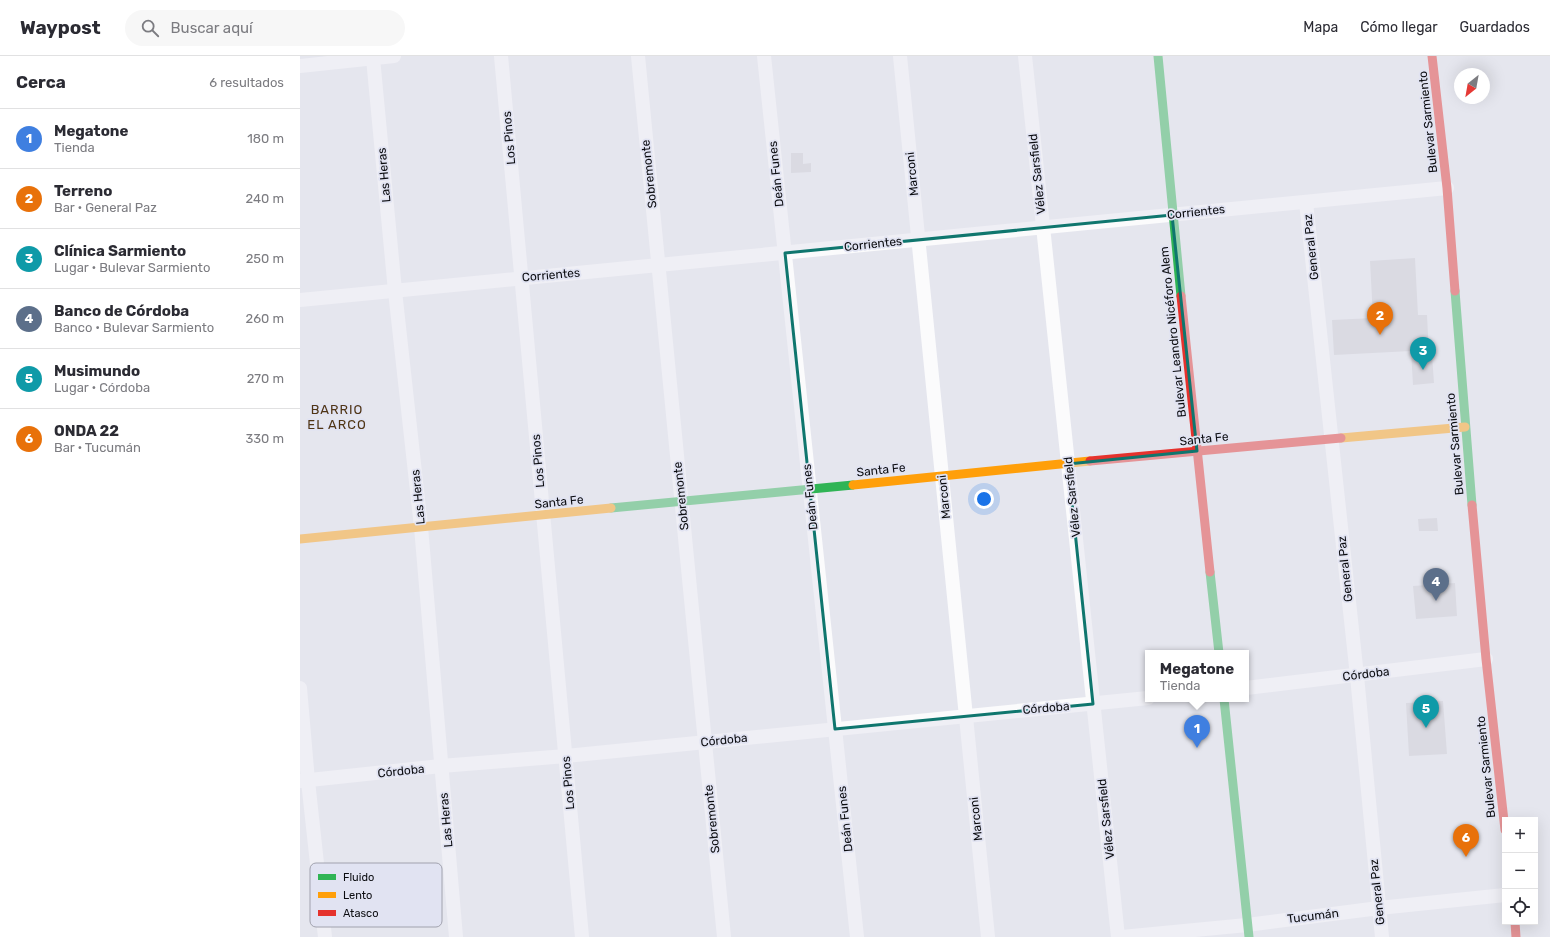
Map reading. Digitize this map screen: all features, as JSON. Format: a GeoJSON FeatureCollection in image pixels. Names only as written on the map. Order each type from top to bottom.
{"type":"FeatureCollection","features":[{"type":"Feature","properties":{"kind":"street"},"geometry":{"type":"LineString","coordinates":[[300,66],[394,56]]}},
{"type":"Feature","properties":{"kind":"street","name":"Los Pinos"},"geometry":{"type":"LineString","coordinates":[[501,56],[582,937]]}},
{"type":"Feature","properties":{"kind":"street","name":"Sobremonte"},"geometry":{"type":"LineString","coordinates":[[638,56],[724,937]]}},
{"type":"Feature","properties":{"kind":"street","name":"Deán Funes"},"geometry":{"type":"LineString","coordinates":[[764,56],[857,937]]}},
{"type":"Feature","properties":{"kind":"street","name":"Marconi"},"geometry":{"type":"LineString","coordinates":[[900,56],[988,937]]}},
{"type":"Feature","properties":{"kind":"street","name":"Vélez Sarsfield"},"geometry":{"type":"LineString","coordinates":[[1025,56],[1118,937]]}},
{"type":"Feature","properties":{"kind":"street","name":"Bulevar Leandro Nicéforo Alem"},"geometry":{"type":"LineString","coordinates":[[1158,56],[1172,215],[1219,650]]}},
{"type":"Feature","properties":{"kind":"street","name":"Bulevar Sarmiento"},"geometry":{"type":"LineString","coordinates":[[1432,56],[1447,188],[1465,427],[1486,659],[1504,817]]}},
{"type":"Feature","properties":{"kind":"street","name":"Las Heras"},"geometry":{"type":"LineString","coordinates":[[372,58],[395,291],[421,527],[456,937]]}},
{"type":"Feature","properties":{"kind":"street","name":"Corrientes"},"geometry":{"type":"LineString","coordinates":[[300,300],[1447,188]]}},
{"type":"Feature","properties":{"kind":"street","name":"General Paz"},"geometry":{"type":"LineString","coordinates":[[1306,202],[1357,676],[1382,937]]}},
{"type":"Feature","properties":{"kind":"street","name":"Santa Fe"},"geometry":{"type":"LineString","coordinates":[[300,539],[1331,438],[1465,427]]}},
{"type":"Feature","properties":{"kind":"street","name":"Córdoba"},"geometry":{"type":"LineString","coordinates":[[1249,688],[1357,676],[1486,659]]}},
{"type":"Feature","properties":{"kind":"street"},"geometry":{"type":"LineString","coordinates":[[300,688],[304,781],[315,863]]}},
{"type":"Feature","properties":{"kind":"street","name":"Córdoba"},"geometry":{"type":"LineString","coordinates":[[304,781],[441,766],[566,756],[1145,698]]}},
{"type":"Feature","properties":{"kind":"street"},"geometry":{"type":"LineString","coordinates":[[1224,702],[1248,931]]}},
{"type":"Feature","properties":{"kind":"street","name":"Tucumán"},"geometry":{"type":"LineString","coordinates":[[1122,937],[1248,931],[1379,908],[1502,895]]}},
{"type":"Feature","properties":{"kind":"street"},"geometry":{"type":"LineString","coordinates":[[1515,925],[1516,937]]}},
{"type":"Feature","properties":{"kind":"street"},"geometry":{"type":"LineString","coordinates":[[324,927],[325,937]]}},
{"type":"Feature","properties":{"kind":"highlighted area"},"geometry":{"type":"Polygon","coordinates":[[[1172,215],[1197,451],[1068,464],[1093,704],[835,729],[785,253],[1172,215]]]}},
{"type":"Feature","properties":{"kind":"building"},"geometry":{"type":"Polygon","coordinates":[[[791,153],[803,153],[803,164],[811,163],[811,172],[791,173],[791,153]]]}},
{"type":"Feature","properties":{"kind":"building"},"geometry":{"type":"Polygon","coordinates":[[[1415,258],[1418,315],[1427,315],[1429,355],[1432,355],[1434,383],[1413,385],[1411,351],[1334,355],[1332,320],[1373,318],[1370,261],[1415,258]]]}},
{"type":"Feature","properties":{"kind":"building"},"geometry":{"type":"Polygon","coordinates":[[[1437,518],[1438,531],[1419,531],[1418,519],[1437,518]]]}},
{"type":"Feature","properties":{"kind":"building"},"geometry":{"type":"Polygon","coordinates":[[[1455,583],[1457,616],[1416,619],[1413,586],[1455,583]]]}},
{"type":"Feature","properties":{"kind":"building"},"geometry":{"type":"Polygon","coordinates":[[[1443,701],[1447,754],[1409,756],[1406,703],[1443,701]]]}},
{"type":"Feature","properties":{"kind":"traffic: fast"},"geometry":{"type":"LineString","coordinates":[[1158,56],[1181,296]]}},
{"type":"Feature","properties":{"kind":"traffic: fast"},"geometry":{"type":"LineString","coordinates":[[1455,291],[1472,505]]}},
{"type":"Feature","properties":{"kind":"traffic: fast"},"geometry":{"type":"LineString","coordinates":[[611,508],[853,485]]}},
{"type":"Feature","properties":{"kind":"traffic: fast"},"geometry":{"type":"LineString","coordinates":[[1210,572],[1219,650]]}},
{"type":"Feature","properties":{"kind":"traffic: fast"},"geometry":{"type":"LineString","coordinates":[[1224,702],[1249,937]]}},
{"type":"Feature","properties":{"kind":"traffic: slow"},"geometry":{"type":"LineString","coordinates":[[1341,438],[1465,427]]}},
{"type":"Feature","properties":{"kind":"traffic: slow"},"geometry":{"type":"LineString","coordinates":[[853,485],[1090,461]]}},
{"type":"Feature","properties":{"kind":"traffic: slow"},"geometry":{"type":"LineString","coordinates":[[300,539],[611,508]]}},
{"type":"Feature","properties":{"kind":"traffic: jam"},"geometry":{"type":"LineString","coordinates":[[1432,56],[1447,188],[1455,291]]}},
{"type":"Feature","properties":{"kind":"traffic: jam"},"geometry":{"type":"LineString","coordinates":[[1181,296],[1210,572]]}},
{"type":"Feature","properties":{"kind":"traffic: jam"},"geometry":{"type":"LineString","coordinates":[[1090,461],[1341,438]]}},
{"type":"Feature","properties":{"kind":"traffic: jam"},"geometry":{"type":"LineString","coordinates":[[1472,505],[1486,659],[1504,817]]}},
{"type":"Feature","properties":{"kind":"traffic: jam"},"geometry":{"type":"LineString","coordinates":[[1515,925],[1516,937]]}},
{"type":"Feature","properties":{"kind":"place","name":"Terreno"},"geometry":{"type":"Point","coordinates":[1380,335]}},
{"type":"Feature","properties":{"kind":"place","name":"Clínica Sarmiento"},"geometry":{"type":"Point","coordinates":[1423,370]}},
{"type":"Feature","properties":{"kind":"place","name":"Banco de Córdoba"},"geometry":{"type":"Point","coordinates":[1436,601]}},
{"type":"Feature","properties":{"kind":"place","name":"Musimundo"},"geometry":{"type":"Point","coordinates":[1426,728]}},
{"type":"Feature","properties":{"kind":"place","name":"Megatone"},"geometry":{"type":"Point","coordinates":[1197,748]}},
{"type":"Feature","properties":{"kind":"place","name":"ONDA 22"},"geometry":{"type":"Point","coordinates":[1466,857]}},
{"type":"Feature","properties":{"kind":"district","name":"BARRIO EL ARCO"},"geometry":{"type":"Point","coordinates":[337,416]}}]}
